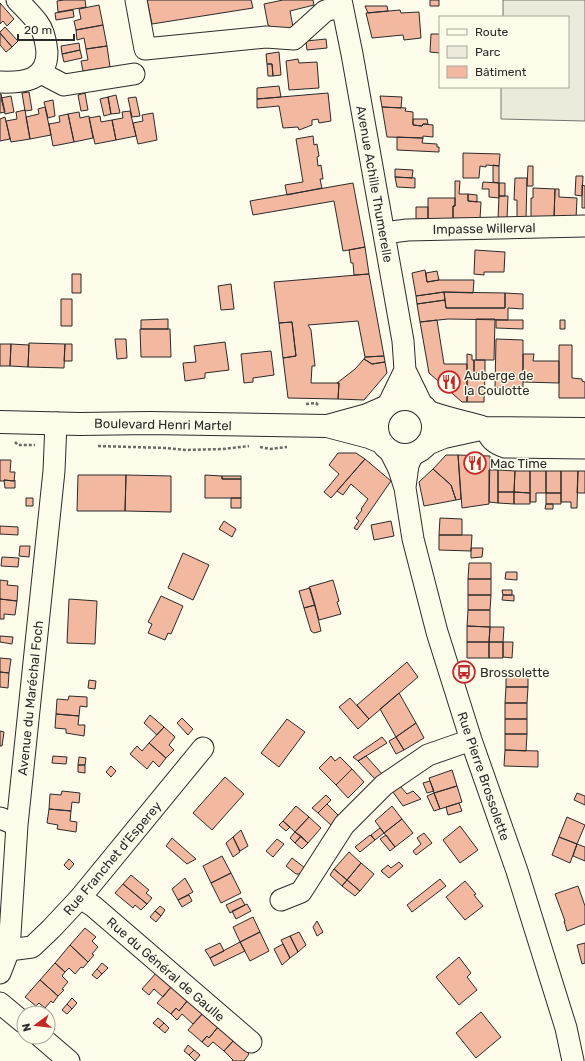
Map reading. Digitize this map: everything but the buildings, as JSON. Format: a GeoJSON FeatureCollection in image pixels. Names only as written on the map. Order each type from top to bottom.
{"type":"FeatureCollection","features":[{"type":"Feature","properties":{"kind":"main road"},"geometry":{"type":"LineString","coordinates":[[485,428],[444,417],[425,408],[412,399],[400,399],[386,405],[376,423],[377,432],[385,446],[401,455],[420,449],[444,437],[485,428],[585,429]]}},
{"type":"Feature","properties":{"kind":"main road","name":"Boulevard Henri Martel"},"geometry":{"type":"LineString","coordinates":[[327,426],[367,415],[386,405]]}},
{"type":"Feature","properties":{"kind":"main road"},"geometry":{"type":"LineString","coordinates":[[420,449],[432,434],[433,423],[425,408]]}},
{"type":"Feature","properties":{"kind":"main road","name":"Boulevard Henri Martel"},"geometry":{"type":"LineString","coordinates":[[6,431],[56,423],[327,426],[369,437],[385,446]]}},
{"type":"Feature","properties":{"kind":"street"},"geometry":{"type":"LineString","coordinates":[[0,82],[33,79],[41,73],[47,58],[44,35],[38,23],[17,0]]}},
{"type":"Feature","properties":{"kind":"street"},"geometry":{"type":"LineString","coordinates":[[136,0],[144,49],[266,37],[294,39],[325,11],[341,3]]}},
{"type":"Feature","properties":{"kind":"street","name":"Avenue Achille Thumerelle"},"geometry":{"type":"LineString","coordinates":[[341,3],[352,54],[384,232],[403,341],[405,370],[425,408]]}},
{"type":"Feature","properties":{"kind":"street"},"geometry":{"type":"LineString","coordinates":[[41,73],[64,84],[134,74]]}},
{"type":"Feature","properties":{"kind":"street","name":"Impasse Willerval"},"geometry":{"type":"LineString","coordinates":[[384,232],[407,230],[585,226]]}},
{"type":"Feature","properties":{"kind":"street","name":"Avenue Achille Thumerelle"},"geometry":{"type":"LineString","coordinates":[[386,405],[405,370]]}},
{"type":"Feature","properties":{"kind":"street","name":"Avenue du Maréchal Foch"},"geometry":{"type":"LineString","coordinates":[[0,973],[9,950],[9,822],[54,471],[56,423]]}},
{"type":"Feature","properties":{"kind":"street"},"geometry":{"type":"LineString","coordinates":[[485,428],[489,437],[497,445],[505,447],[585,448]]}},
{"type":"Feature","properties":{"kind":"street","name":"Rue Pierre Brossolette"},"geometry":{"type":"LineString","coordinates":[[385,446],[399,469],[413,539],[437,632],[471,740],[522,886],[566,1028],[573,1061]]}},
{"type":"Feature","properties":{"kind":"street","name":"Rue Pierre Brossolette"},"geometry":{"type":"LineString","coordinates":[[404,488],[408,465],[420,449]]}},
{"type":"Feature","properties":{"kind":"street"},"geometry":{"type":"LineString","coordinates":[[281,900],[302,892],[344,825],[384,785],[428,755],[471,740]]}},
{"type":"Feature","properties":{"kind":"street","name":"Rue Franchet d'Esperey"},"geometry":{"type":"LineString","coordinates":[[9,950],[32,947],[51,929],[80,898],[203,748]]}},
{"type":"Feature","properties":{"kind":"street","name":"Rue du Général de Gaulle"},"geometry":{"type":"LineString","coordinates":[[80,898],[93,906],[251,1042]]}},
{"type":"Feature","properties":{"kind":"street"},"geometry":{"type":"LineString","coordinates":[[0,1003],[16,1016]]}},
{"type":"Feature","properties":{"kind":"street"},"geometry":{"type":"LineString","coordinates":[[50,1045],[69,1061]]}},
{"type":"Feature","properties":{"kind":"path"},"geometry":{"type":"LineString","coordinates":[[6,431],[18,445],[55,445]]}},
{"type":"Feature","properties":{"kind":"path"},"geometry":{"type":"LineString","coordinates":[[96,446],[186,450],[224,449],[255,446],[270,449],[292,447]]}},
{"type":"Feature","properties":{"kind":"green space"},"geometry":{"type":"Polygon","coordinates":[[[503,0],[585,0],[585,121],[501,119],[501,88],[569,88],[569,16],[503,16],[503,0]]]}},
{"type":"Feature","properties":{"kind":"place","name":"Auberge de la Coulotte"},"geometry":{"type":"Point","coordinates":[449,382]}},
{"type":"Feature","properties":{"kind":"place","name":"Mac Time"},"geometry":{"type":"Point","coordinates":[475,463]}},
{"type":"Feature","properties":{"kind":"place","name":"Brossolette"},"geometry":{"type":"Point","coordinates":[464,672]}}]}
